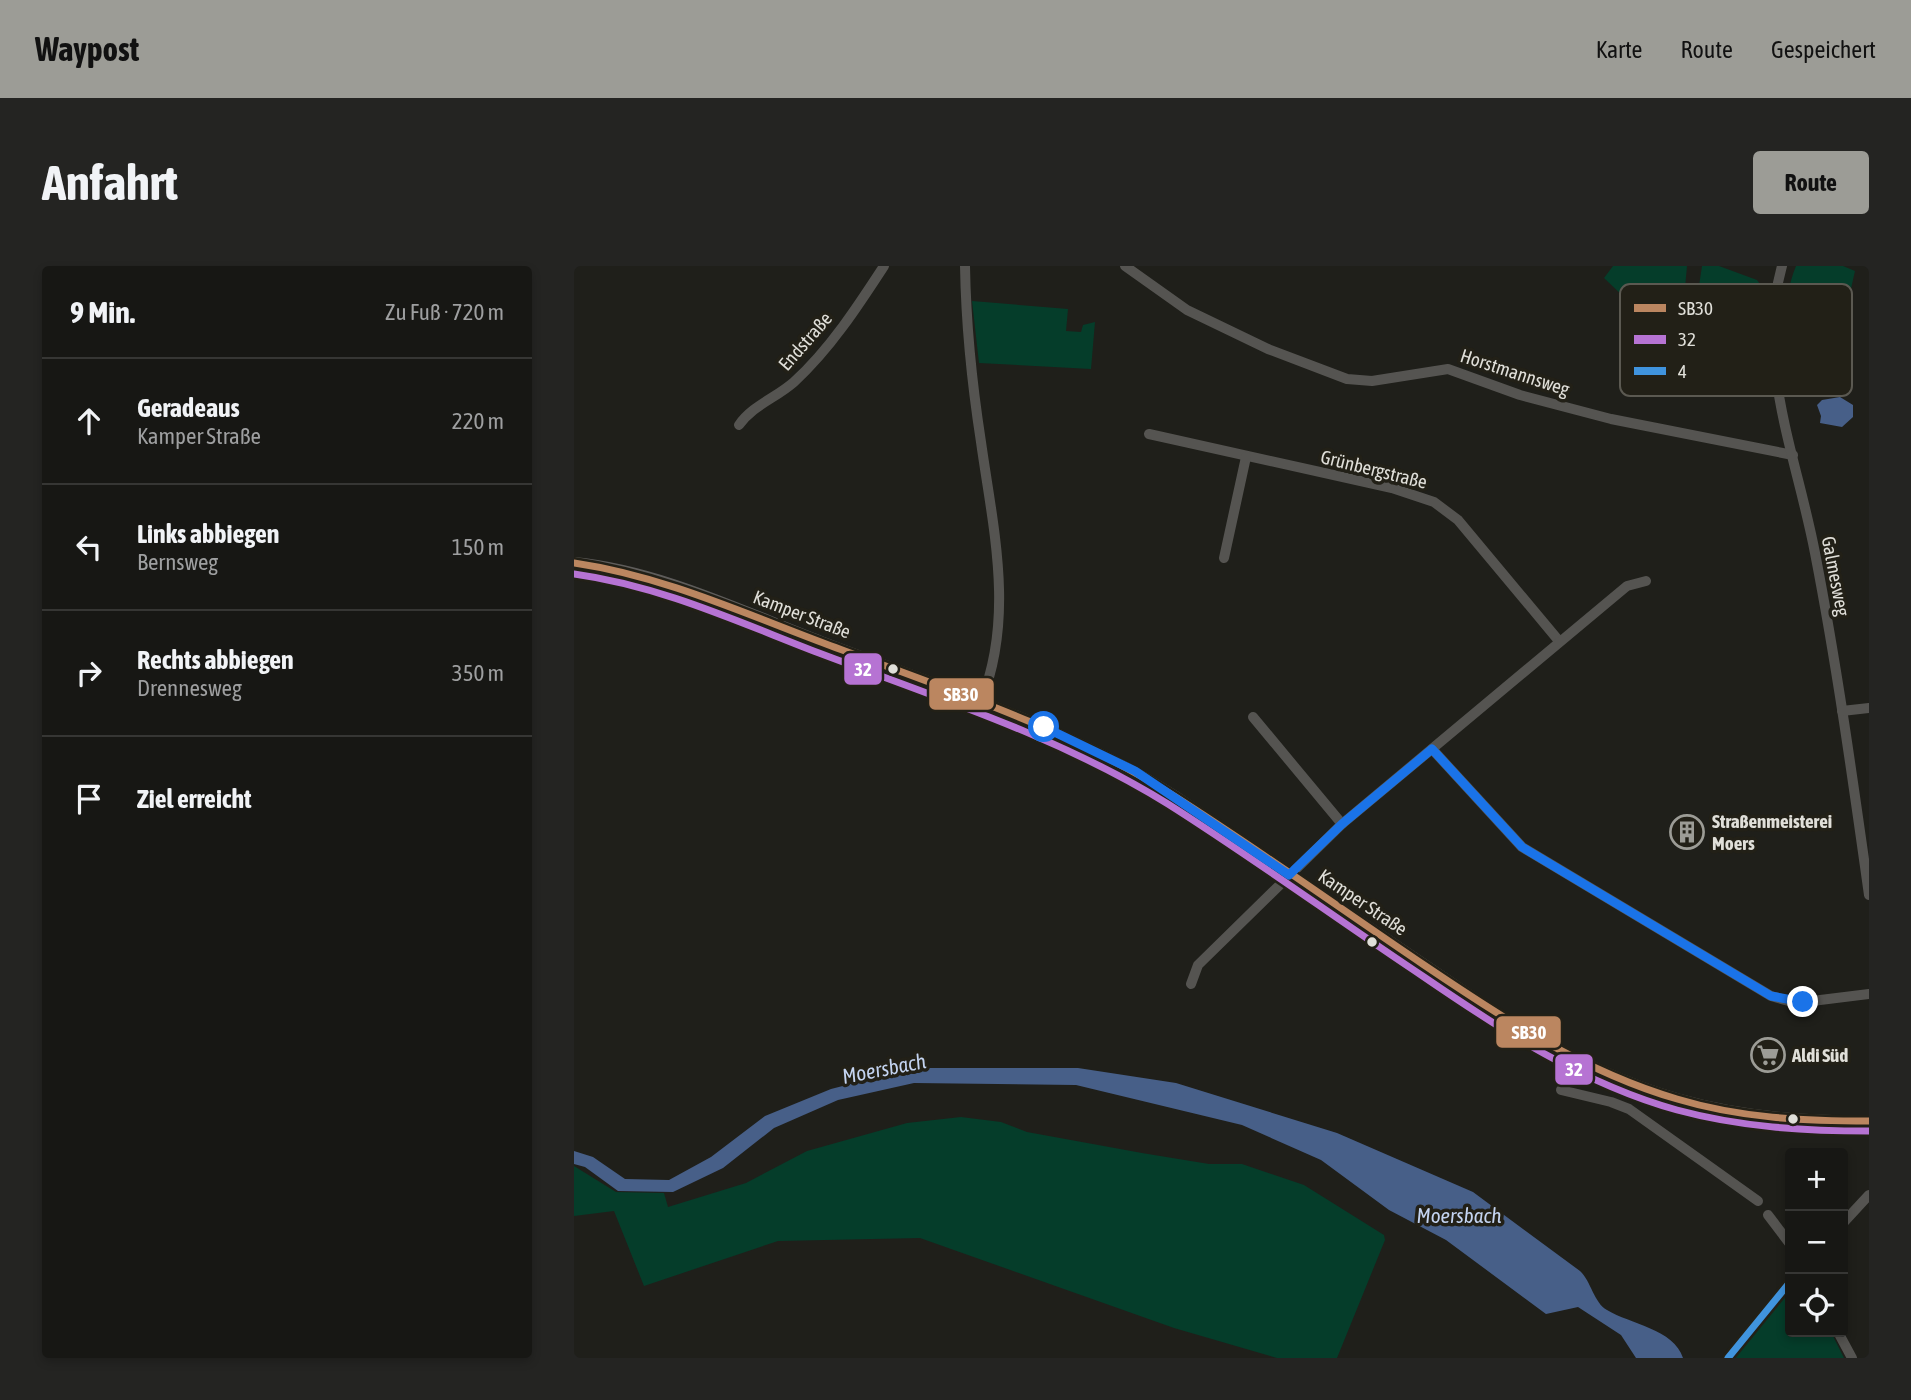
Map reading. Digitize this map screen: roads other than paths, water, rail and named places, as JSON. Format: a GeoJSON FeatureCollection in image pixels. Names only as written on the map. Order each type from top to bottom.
{"type":"FeatureCollection","features":[{"type":"Feature","properties":{"kind":"main road","name":"Kamper Straße"},"geometry":{"type":"LineString","coordinates":[[574,563],[676,587],[981,701],[1067,737],[1135,771],[1515,1026],[1559,1053],[1621,1082],[1679,1101],[1753,1116],[1869,1121]]}},
{"type":"Feature","properties":{"kind":"street","name":"Endstraße"},"geometry":{"type":"LineString","coordinates":[[739,425],[751,410],[794,382],[854,311],[884,266]]}},
{"type":"Feature","properties":{"kind":"street"},"geometry":{"type":"LineString","coordinates":[[965,266],[975,399],[1001,585],[999,631],[981,701]]}},
{"type":"Feature","properties":{"kind":"street","name":"Horstmannsweg"},"geometry":{"type":"LineString","coordinates":[[1125,266],[1187,310],[1268,349],[1347,379],[1372,381],[1448,369],[1520,395],[1611,419],[1793,456]]}},
{"type":"Feature","properties":{"kind":"street","name":"Galmesweg"},"geometry":{"type":"LineString","coordinates":[[1777,284],[1782,266]]}},
{"type":"Feature","properties":{"kind":"street","name":"Galmesweg"},"geometry":{"type":"LineString","coordinates":[[1781,396],[1815,550],[1869,895]]}},
{"type":"Feature","properties":{"kind":"street","name":"Grünbergstraße"},"geometry":{"type":"LineString","coordinates":[[1149,434],[1392,488],[1434,502],[1458,520],[1559,641]]}},
{"type":"Feature","properties":{"kind":"street"},"geometry":{"type":"LineString","coordinates":[[1224,558],[1246,457]]}},
{"type":"Feature","properties":{"kind":"street"},"geometry":{"type":"LineString","coordinates":[[1191,985],[1198,965],[1342,824],[1627,586],[1646,581]]}},
{"type":"Feature","properties":{"kind":"street"},"geometry":{"type":"LineString","coordinates":[[1842,711],[1869,708]]}},
{"type":"Feature","properties":{"kind":"street"},"geometry":{"type":"LineString","coordinates":[[1253,717],[1342,824]]}},
{"type":"Feature","properties":{"kind":"street"},"geometry":{"type":"LineString","coordinates":[[1432,749],[1522,847],[1771,996],[1796,1003],[1869,994]]}},
{"type":"Feature","properties":{"kind":"street"},"geometry":{"type":"LineString","coordinates":[[1561,1090],[1611,1102],[1645,1118],[1758,1201]]}},
{"type":"Feature","properties":{"kind":"street"},"geometry":{"type":"LineString","coordinates":[[1848,1218],[1869,1195]]}},
{"type":"Feature","properties":{"kind":"street"},"geometry":{"type":"LineString","coordinates":[[1768,1215],[1785,1237]]}},
{"type":"Feature","properties":{"kind":"street"},"geometry":{"type":"LineString","coordinates":[[1728,1358],[1785,1288]]}},
{"type":"Feature","properties":{"kind":"street"},"geometry":{"type":"LineString","coordinates":[[1841,1337],[1852,1358]]}},
{"type":"Feature","properties":{"kind":"water"},"geometry":{"type":"Polygon","coordinates":[[[1840,397],[1853,405],[1853,417],[1842,427],[1820,423],[1821,416],[1817,405],[1822,400],[1840,397]]]}},
{"type":"Feature","properties":{"kind":"water","name":"Moersbach"},"geometry":{"type":"Polygon","coordinates":[[[913,1068],[1078,1068],[1176,1083],[1337,1133],[1473,1192],[1580,1271],[1603,1307],[1671,1340],[1683,1358],[1636,1358],[1621,1335],[1578,1307],[1546,1314],[1446,1240],[1389,1210],[1321,1160],[1242,1125],[1076,1085],[914,1083],[838,1100],[774,1128],[723,1168],[673,1192],[618,1191],[585,1167],[574,1164],[574,1151],[593,1157],[625,1179],[669,1180],[711,1157],[765,1116],[831,1089],[913,1068]]]}},
{"type":"Feature","properties":{"kind":"place","name":"Straßenmeisterei Moers"},"geometry":{"type":"Point","coordinates":[1687,832]}},
{"type":"Feature","properties":{"kind":"place","name":"Aldi Süd"},"geometry":{"type":"Point","coordinates":[1768,1055]}}]}
